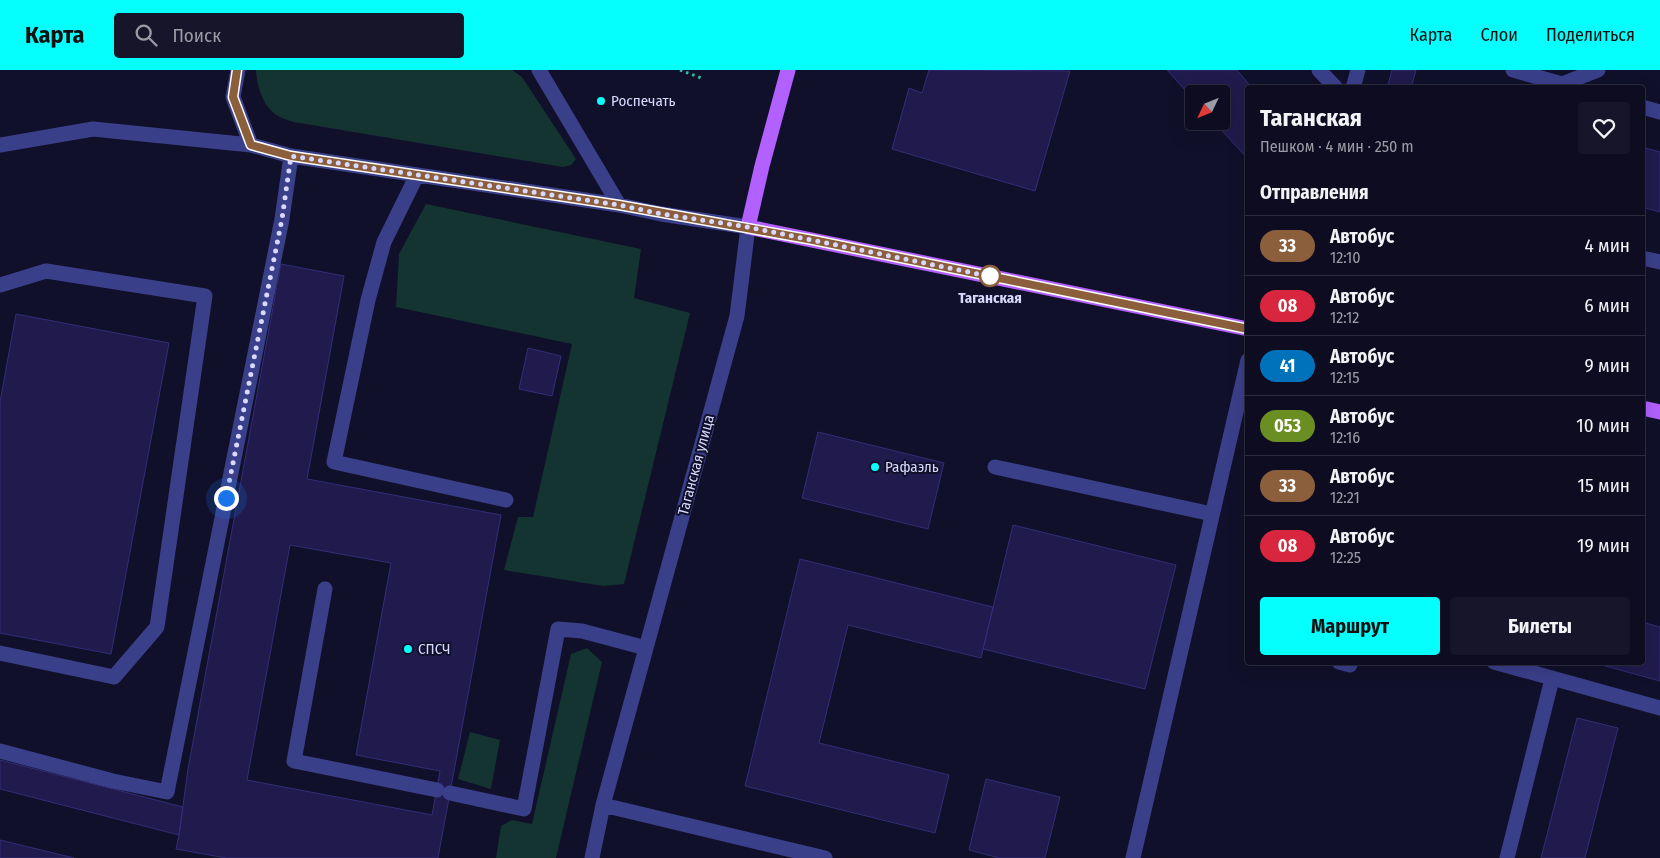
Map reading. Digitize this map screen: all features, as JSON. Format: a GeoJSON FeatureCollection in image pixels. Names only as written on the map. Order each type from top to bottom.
{"type":"FeatureCollection","features":[{"type":"Feature","properties":{"kind":"main road","name":"Таганская улица"},"geometry":{"type":"LineString","coordinates":[[748,227],[788,70]]}},
{"type":"Feature","properties":{"kind":"main road"},"geometry":{"type":"LineString","coordinates":[[748,227],[1245,328]]}},
{"type":"Feature","properties":{"kind":"main road"},"geometry":{"type":"LineString","coordinates":[[1645,409],[1660,412]]}},
{"type":"Feature","properties":{"kind":"street"},"geometry":{"type":"LineString","coordinates":[[238,70],[233,97],[251,145]]}},
{"type":"Feature","properties":{"kind":"street"},"geometry":{"type":"LineString","coordinates":[[540,70],[619,205]]}},
{"type":"Feature","properties":{"kind":"street"},"geometry":{"type":"LineString","coordinates":[[1319,70],[1333,85]]}},
{"type":"Feature","properties":{"kind":"street"},"geometry":{"type":"LineString","coordinates":[[1355,85],[1358,70]]}},
{"type":"Feature","properties":{"kind":"street"},"geometry":{"type":"LineString","coordinates":[[1513,70],[1562,85]]}},
{"type":"Feature","properties":{"kind":"street"},"geometry":{"type":"LineString","coordinates":[[1567,85],[1598,70]]}},
{"type":"Feature","properties":{"kind":"street"},"geometry":{"type":"LineString","coordinates":[[1645,108],[1660,112]]}},
{"type":"Feature","properties":{"kind":"street"},"geometry":{"type":"LineString","coordinates":[[0,146],[93,129],[251,145],[291,156],[619,205],[662,214],[748,227]]}},
{"type":"Feature","properties":{"kind":"street"},"geometry":{"type":"LineString","coordinates":[[0,751],[113,781],[166,792],[282,219],[291,156]]}},
{"type":"Feature","properties":{"kind":"street"},"geometry":{"type":"LineString","coordinates":[[417,174],[384,242],[368,300],[334,462],[506,500]]}},
{"type":"Feature","properties":{"kind":"street","name":"Таганская улица"},"geometry":{"type":"LineString","coordinates":[[592,858],[603,806],[738,316],[748,227]]}},
{"type":"Feature","properties":{"kind":"street"},"geometry":{"type":"LineString","coordinates":[[1645,259],[1660,262]]}},
{"type":"Feature","properties":{"kind":"street"},"geometry":{"type":"LineString","coordinates":[[0,285],[46,271],[205,296],[157,627],[114,677],[0,653]]}},
{"type":"Feature","properties":{"kind":"street"},"geometry":{"type":"LineString","coordinates":[[1132,858],[1245,373]]}},
{"type":"Feature","properties":{"kind":"street"},"geometry":{"type":"LineString","coordinates":[[995,467],[1212,514]]}},
{"type":"Feature","properties":{"kind":"street"},"geometry":{"type":"LineString","coordinates":[[325,589],[304,696],[294,761],[524,809],[558,629],[582,631],[646,648]]}},
{"type":"Feature","properties":{"kind":"street"},"geometry":{"type":"LineString","coordinates":[[1504,665],[1660,708]]}},
{"type":"Feature","properties":{"kind":"street"},"geometry":{"type":"LineString","coordinates":[[1508,858],[1552,679]]}},
{"type":"Feature","properties":{"kind":"street"},"geometry":{"type":"LineString","coordinates":[[603,806],[825,858]]}},
{"type":"Feature","properties":{"kind":"path"},"geometry":{"type":"LineString","coordinates":[[680,70],[704,79]]}},
{"type":"Feature","properties":{"kind":"green space"},"geometry":{"type":"Polygon","coordinates":[[[256,70],[512,70],[522,77],[576,159],[571,165],[563,167],[294,122],[284,119],[270,110],[259,88],[256,70]]]}},
{"type":"Feature","properties":{"kind":"green space"},"geometry":{"type":"Polygon","coordinates":[[[426,204],[641,249],[634,298],[690,313],[624,584],[603,586],[504,570],[518,517],[533,517],[572,344],[396,307],[399,254],[426,204]]]}},
{"type":"Feature","properties":{"kind":"green space"},"geometry":{"type":"Polygon","coordinates":[[[587,648],[602,662],[556,858],[496,858],[501,826],[512,820],[532,824],[571,654],[587,648]]]}},
{"type":"Feature","properties":{"kind":"green space"},"geometry":{"type":"Polygon","coordinates":[[[470,732],[500,740],[491,789],[458,779],[470,732]]]}},
{"type":"Feature","properties":{"kind":"building"},"geometry":{"type":"Polygon","coordinates":[[[929,70],[1070,71],[1035,191],[892,149],[909,88],[922,93],[929,70]]]}},
{"type":"Feature","properties":{"kind":"building"},"geometry":{"type":"Polygon","coordinates":[[[1167,70],[1237,70],[1250,85],[1245,85],[1245,156],[1221,130],[1230,130],[1230,85],[1185,85],[1185,90],[1167,70]]]}},
{"type":"Feature","properties":{"kind":"building"},"geometry":{"type":"Polygon","coordinates":[[[1392,70],[1416,70],[1412,85],[1388,85],[1392,70]]]}},
{"type":"Feature","properties":{"kind":"building"},"geometry":{"type":"Polygon","coordinates":[[[1645,148],[1660,152],[1660,212],[1645,208],[1645,148]]]}},
{"type":"Feature","properties":{"kind":"building"},"geometry":{"type":"Polygon","coordinates":[[[281,264],[344,276],[307,479],[501,515],[438,858],[226,858],[176,849],[188,769],[281,264]],[[290,545],[247,780],[432,815],[440,771],[356,755],[391,563],[290,545]]]}},
{"type":"Feature","properties":{"kind":"building"},"geometry":{"type":"Polygon","coordinates":[[[16,314],[169,343],[111,654],[0,633],[0,402],[16,314]]]}},
{"type":"Feature","properties":{"kind":"building"},"geometry":{"type":"Polygon","coordinates":[[[528,348],[561,356],[552,396],[519,389],[528,348]]]}},
{"type":"Feature","properties":{"kind":"building"},"geometry":{"type":"Polygon","coordinates":[[[818,432],[944,463],[928,529],[802,498],[818,432]]]}},
{"type":"Feature","properties":{"kind":"building"},"geometry":{"type":"Polygon","coordinates":[[[1013,525],[1176,565],[1145,689],[983,649],[1013,525]]]}},
{"type":"Feature","properties":{"kind":"building"},"geometry":{"type":"Polygon","coordinates":[[[800,559],[993,607],[981,658],[848,625],[819,743],[949,775],[935,833],[745,786],[800,559]]]}},
{"type":"Feature","properties":{"kind":"building"},"geometry":{"type":"Polygon","coordinates":[[[1645,623],[1660,627],[1660,681],[1602,665],[1645,665],[1645,623]]]}},
{"type":"Feature","properties":{"kind":"building"},"geometry":{"type":"Polygon","coordinates":[[[1577,718],[1618,728],[1585,858],[1541,858],[1577,718]]]}},
{"type":"Feature","properties":{"kind":"building"},"geometry":{"type":"Polygon","coordinates":[[[0,760],[183,807],[179,835],[0,789],[0,760]]]}},
{"type":"Feature","properties":{"kind":"building"},"geometry":{"type":"Polygon","coordinates":[[[986,779],[1060,797],[1045,858],[999,858],[969,850],[986,779]]]}},
{"type":"Feature","properties":{"kind":"building"},"geometry":{"type":"Polygon","coordinates":[[[0,840],[74,858],[0,858],[0,840]]]}},
{"type":"Feature","properties":{"kind":"bus line","name":"33"},"geometry":{"type":"LineString","coordinates":[[237,70],[233,97],[251,145],[291,156],[619,205],[662,214],[748,227],[1245,328]]}},
{"type":"Feature","properties":{"kind":"place","name":"Роспечать"},"geometry":{"type":"Point","coordinates":[601,101]}},
{"type":"Feature","properties":{"kind":"place","name":"Таганская"},"geometry":{"type":"Point","coordinates":[990,276]}},
{"type":"Feature","properties":{"kind":"place","name":"Рафаэль"},"geometry":{"type":"Point","coordinates":[875,467]}},
{"type":"Feature","properties":{"kind":"place","name":"СПСЧ"},"geometry":{"type":"Point","coordinates":[408,649]}},
{"type":"Feature","properties":{"kind":"route"},"geometry":{"type":"LineString","coordinates":[[226,498],[282,219],[291,156],[619,205],[662,214],[748,227],[993,277],[990,276]]}}]}
